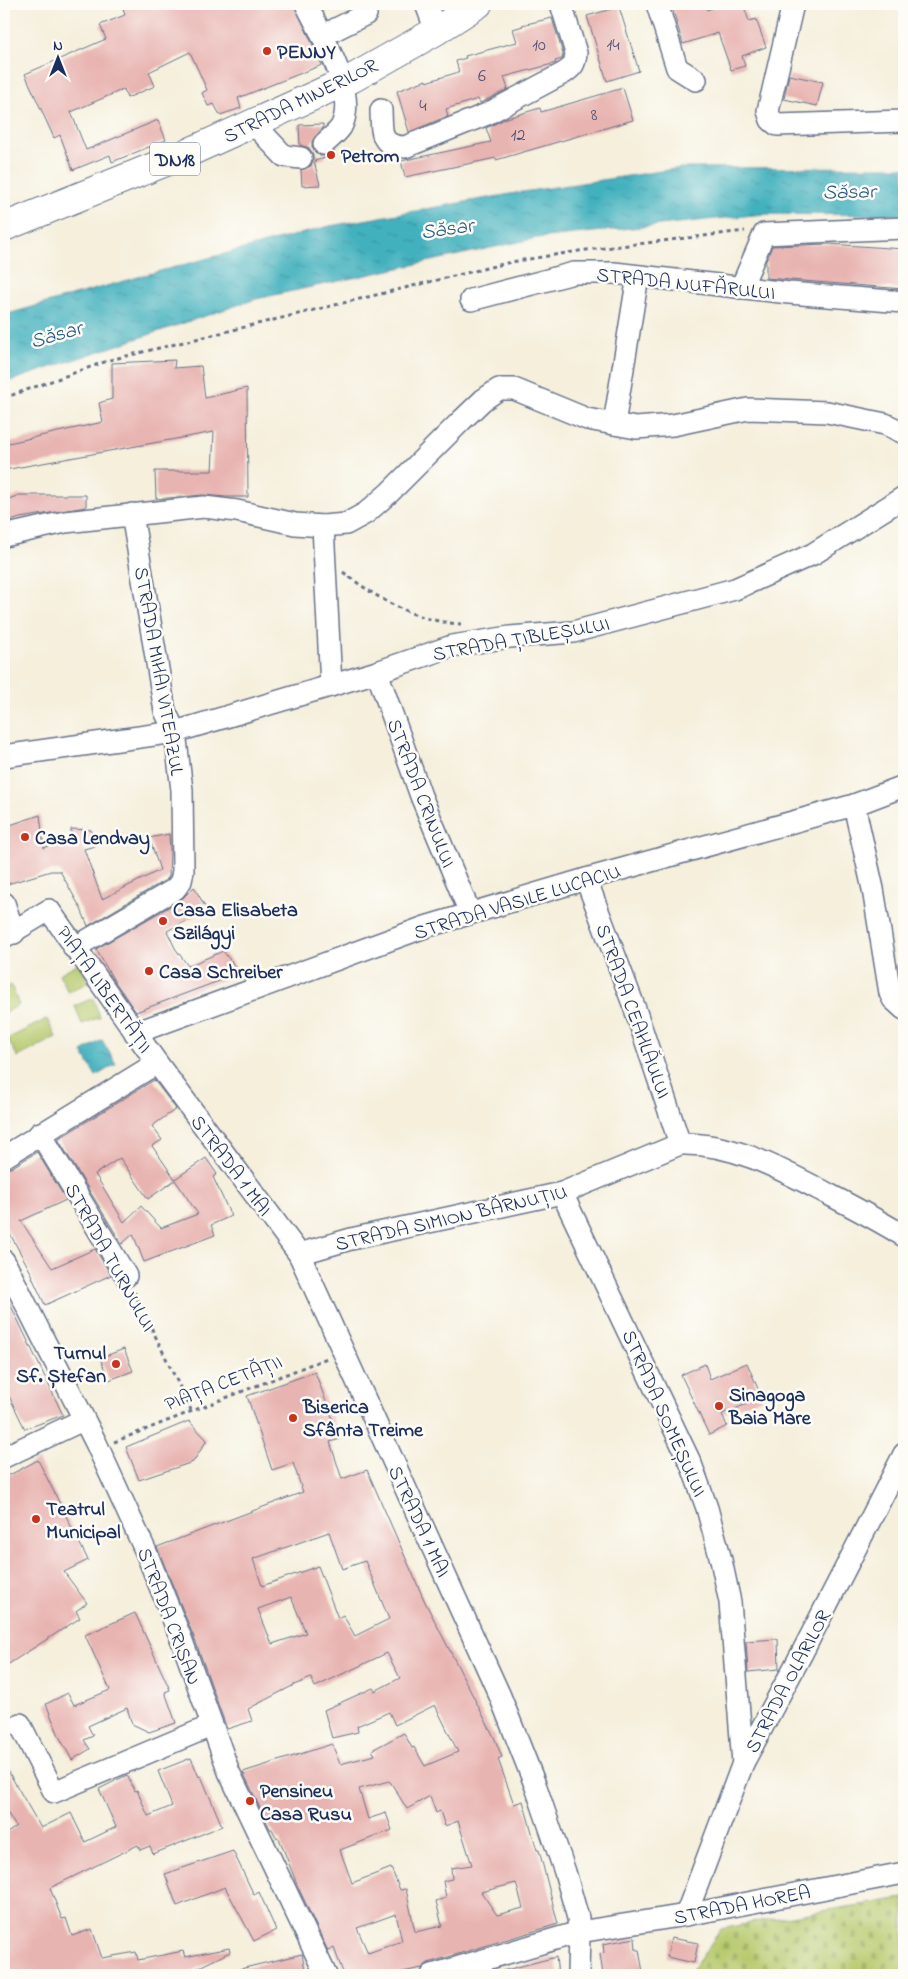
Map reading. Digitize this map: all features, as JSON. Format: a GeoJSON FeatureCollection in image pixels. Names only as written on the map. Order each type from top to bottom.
{"type":"FeatureCollection","features":[{"type":"Feature","properties":{"kind":"main road","name":"STRADA MINERILOR"},"geometry":{"type":"LineString","coordinates":[[4,227],[183,155],[254,124],[343,82],[436,31],[478,4]]}},
{"type":"Feature","properties":{"kind":"street"},"geometry":{"type":"LineString","coordinates":[[306,4],[343,82],[346,109],[343,119],[340,128],[324,144]]}},
{"type":"Feature","properties":{"kind":"street"},"geometry":{"type":"LineString","coordinates":[[322,36],[366,14],[361,4]]}},
{"type":"Feature","properties":{"kind":"street"},"geometry":{"type":"LineString","coordinates":[[426,4],[436,31]]}},
{"type":"Feature","properties":{"kind":"street"},"geometry":{"type":"LineString","coordinates":[[381,110],[384,140],[393,146],[405,147],[486,114],[564,73],[572,68],[576,54],[561,4]]}},
{"type":"Feature","properties":{"kind":"street"},"geometry":{"type":"LineString","coordinates":[[657,4],[677,68],[696,80]]}},
{"type":"Feature","properties":{"kind":"street"},"geometry":{"type":"LineString","coordinates":[[793,4],[771,94],[768,111],[771,120],[777,125],[904,121]]}},
{"type":"Feature","properties":{"kind":"street"},"geometry":{"type":"LineString","coordinates":[[254,124],[284,156],[301,158]]}},
{"type":"Feature","properties":{"kind":"street"},"geometry":{"type":"LineString","coordinates":[[741,288],[764,234],[904,228]]}},
{"type":"Feature","properties":{"kind":"street","name":"STRADA NUFĂRULUI"},"geometry":{"type":"LineString","coordinates":[[471,300],[574,273],[590,272],[789,293],[904,302]]}},
{"type":"Feature","properties":{"kind":"street"},"geometry":{"type":"LineString","coordinates":[[614,424],[638,276]]}},
{"type":"Feature","properties":{"kind":"street"},"geometry":{"type":"LineString","coordinates":[[4,536],[65,522],[204,507],[237,511],[295,524],[323,526],[346,524],[366,513],[483,400],[499,389],[514,389],[587,419],[636,428],[673,425],[748,409],[827,412],[885,424],[904,433]]}},
{"type":"Feature","properties":{"kind":"street","name":"STRADA ȚIBLEȘULUI"},"geometry":{"type":"LineString","coordinates":[[4,756],[175,732],[377,672],[452,646],[573,632],[735,589],[813,554],[904,497]]}},
{"type":"Feature","properties":{"kind":"street","name":"STRADA MIHAI VITEAZUL"},"geometry":{"type":"LineString","coordinates":[[75,947],[166,896],[181,881],[183,871],[182,790],[175,732],[166,711],[132,514]]}},
{"type":"Feature","properties":{"kind":"street"},"geometry":{"type":"LineString","coordinates":[[323,526],[331,686]]}},
{"type":"Feature","properties":{"kind":"street","name":"STRADA CRINULUI"},"geometry":{"type":"LineString","coordinates":[[377,672],[421,796],[470,913]]}},
{"type":"Feature","properties":{"kind":"street","name":"STRADA VASILE LUCACIU"},"geometry":{"type":"LineString","coordinates":[[135,1033],[425,927],[586,879],[854,805],[904,786]]}},
{"type":"Feature","properties":{"kind":"street"},"geometry":{"type":"LineString","coordinates":[[854,805],[873,888],[890,993],[893,999],[904,1009]]}},
{"type":"Feature","properties":{"kind":"street","name":"STRADA CEAHLĂULUI"},"geometry":{"type":"LineString","coordinates":[[586,879],[635,1009],[680,1144]]}},
{"type":"Feature","properties":{"kind":"street"},"geometry":{"type":"LineString","coordinates":[[4,903],[10,934]]}},
{"type":"Feature","properties":{"kind":"street","name":"PIAȚA LIBERTĂȚII"},"geometry":{"type":"LineString","coordinates":[[4,1157],[157,1063],[49,910],[10,934]]}},
{"type":"Feature","properties":{"kind":"street","name":"STRADA 1 MAI"},"geometry":{"type":"LineString","coordinates":[[157,1063],[299,1254],[500,1696],[536,1787],[578,1918],[578,1975]]}},
{"type":"Feature","properties":{"kind":"street","name":"STRADA TURNULUI"},"geometry":{"type":"LineString","coordinates":[[40,1134],[126,1276]]}},
{"type":"Feature","properties":{"kind":"street","name":"STRADA SIMION BĂRNUȚIU"},"geometry":{"type":"LineString","coordinates":[[299,1254],[351,1239],[562,1192],[680,1144],[703,1145],[767,1162],[904,1236]]}},
{"type":"Feature","properties":{"kind":"street","name":"STRADA SOMEȘULUI"},"geometry":{"type":"LineString","coordinates":[[562,1192],[691,1464],[707,1508],[722,1560],[730,1602],[743,1763]]}},
{"type":"Feature","properties":{"kind":"street","name":"STRADA CRIȘAN"},"geometry":{"type":"LineString","coordinates":[[4,1261],[96,1443],[146,1552],[182,1641],[229,1772],[326,1975]]}},
{"type":"Feature","properties":{"kind":"street"},"geometry":{"type":"LineString","coordinates":[[4,1457],[83,1420]]}},
{"type":"Feature","properties":{"kind":"street","name":"STRADA OLARILOR"},"geometry":{"type":"LineString","coordinates":[[686,1915],[743,1763],[904,1454]]}},
{"type":"Feature","properties":{"kind":"street"},"geometry":{"type":"LineString","coordinates":[[20,1724],[54,1792],[211,1726]]}},
{"type":"Feature","properties":{"kind":"street","name":"STRADA HOREA"},"geometry":{"type":"LineString","coordinates":[[432,1975],[579,1932],[686,1915],[904,1873]]}},
{"type":"Feature","properties":{"kind":"path"},"geometry":{"type":"LineString","coordinates":[[4,398],[110,360],[511,262],[579,251],[740,231]]}},
{"type":"Feature","properties":{"kind":"path"},"geometry":{"type":"LineString","coordinates":[[325,558],[371,594],[399,609],[451,623],[470,624]]}},
{"type":"Feature","properties":{"kind":"path","name":"STRADA TURNULUI"},"geometry":{"type":"LineString","coordinates":[[126,1276],[191,1410]]}},
{"type":"Feature","properties":{"kind":"path","name":"PIAȚA CETĂȚII"},"geometry":{"type":"LineString","coordinates":[[115,1442],[191,1410],[343,1352]]}},
{"type":"Feature","properties":{"kind":"green space"},"geometry":{"type":"Polygon","coordinates":[[[79,963],[89,982],[68,992],[59,974],[79,963]]]}},
{"type":"Feature","properties":{"kind":"green space"},"geometry":{"type":"Polygon","coordinates":[[[11,985],[19,1005],[4,1013],[4,988],[11,985]]]}},
{"type":"Feature","properties":{"kind":"green space"},"geometry":{"type":"Polygon","coordinates":[[[93,998],[100,1017],[82,1024],[75,1006],[93,998]]]}},
{"type":"Feature","properties":{"kind":"green space"},"geometry":{"type":"Polygon","coordinates":[[[47,1019],[56,1037],[18,1057],[7,1039],[47,1019]]]}},
{"type":"Feature","properties":{"kind":"green space"},"geometry":{"type":"Polygon","coordinates":[[[904,1898],[904,1975],[689,1975],[721,1929],[904,1898]]]}},
{"type":"Feature","properties":{"kind":"water","name":"Săsar"},"geometry":{"type":"Polygon","coordinates":[[[904,167],[904,215],[763,214],[537,238],[256,299],[4,383],[4,315],[330,226],[516,193],[681,168],[904,167]]]}},
{"type":"Feature","properties":{"kind":"water"},"geometry":{"type":"Polygon","coordinates":[[[102,1040],[116,1064],[96,1076],[82,1052],[102,1040]]]}},
{"type":"Feature","properties":{"kind":"building"},"geometry":{"type":"Polygon","coordinates":[[[132,4],[294,4],[322,65],[238,98],[241,108],[220,115],[214,104],[208,106],[202,93],[207,90],[190,52],[149,72],[155,86],[127,98],[124,89],[71,112],[86,150],[158,120],[166,140],[112,162],[110,155],[73,170],[60,135],[54,138],[25,74],[106,39],[100,25],[125,15],[123,8],[132,4]]]}},
{"type":"Feature","properties":{"kind":"building"},"geometry":{"type":"Polygon","coordinates":[[[671,4],[705,4],[707,10],[726,4],[743,4],[749,21],[756,19],[766,47],[742,56],[745,66],[731,70],[718,33],[683,44],[671,4]]]}},
{"type":"Feature","properties":{"kind":"building"},"geometry":{"type":"Polygon","coordinates":[[[619,7],[639,71],[607,81],[587,16],[619,7]]]}},
{"type":"Feature","properties":{"kind":"building"},"geometry":{"type":"Polygon","coordinates":[[[552,18],[563,54],[562,59],[555,61],[556,63],[504,77],[508,89],[480,103],[478,99],[446,109],[448,116],[409,132],[397,91],[426,80],[426,82],[459,72],[456,61],[466,58],[465,56],[517,42],[513,29],[552,18]]]}},
{"type":"Feature","properties":{"kind":"building"},"geometry":{"type":"Polygon","coordinates":[[[789,75],[823,82],[817,106],[784,99],[789,75]]]}},
{"type":"Feature","properties":{"kind":"building"},"geometry":{"type":"Polygon","coordinates":[[[623,88],[633,120],[496,160],[496,158],[405,177],[401,161],[491,142],[486,128],[507,118],[540,108],[541,112],[623,88]]]}},
{"type":"Feature","properties":{"kind":"building"},"geometry":{"type":"Polygon","coordinates":[[[323,124],[323,128],[312,141],[312,147],[315,152],[320,156],[325,156],[325,158],[314,161],[320,185],[302,186],[301,170],[311,166],[313,154],[309,148],[300,145],[299,125],[323,124]]]}},
{"type":"Feature","properties":{"kind":"building"},"geometry":{"type":"Polygon","coordinates":[[[829,244],[904,249],[904,289],[766,278],[766,261],[772,246],[829,244]]]}},
{"type":"Feature","properties":{"kind":"building"},"geometry":{"type":"Polygon","coordinates":[[[175,360],[174,368],[201,366],[205,398],[247,388],[248,497],[203,495],[156,499],[155,471],[212,471],[214,432],[4,470],[4,444],[103,422],[99,403],[112,399],[112,363],[175,360]]]}},
{"type":"Feature","properties":{"kind":"building"},"geometry":{"type":"Polygon","coordinates":[[[19,495],[86,495],[86,507],[20,518],[4,523],[4,501],[19,495]]]}},
{"type":"Feature","properties":{"kind":"building"},"geometry":{"type":"Polygon","coordinates":[[[40,815],[44,848],[71,837],[71,829],[91,830],[95,846],[84,849],[102,899],[160,870],[149,838],[169,834],[169,876],[167,879],[88,926],[60,871],[51,871],[4,885],[4,827],[40,815]]]}},
{"type":"Feature","properties":{"kind":"building"},"geometry":{"type":"Polygon","coordinates":[[[194,887],[207,910],[167,931],[175,948],[188,966],[223,951],[240,973],[136,1012],[113,979],[96,949],[181,900],[194,887]]]}},
{"type":"Feature","properties":{"kind":"building"},"geometry":{"type":"Polygon","coordinates":[[[154,1080],[176,1109],[152,1126],[162,1140],[152,1146],[175,1179],[206,1158],[217,1174],[213,1177],[231,1216],[211,1225],[215,1235],[144,1262],[133,1234],[122,1244],[58,1139],[154,1080]],[[120,1158],[95,1174],[124,1222],[141,1206],[161,1228],[198,1214],[175,1180],[148,1199],[120,1158]]]}},
{"type":"Feature","properties":{"kind":"building"},"geometry":{"type":"Polygon","coordinates":[[[37,1152],[66,1200],[21,1221],[52,1268],[95,1249],[111,1275],[45,1305],[33,1276],[4,1223],[4,1169],[11,1168],[37,1152]]]}},
{"type":"Feature","properties":{"kind":"building"},"geometry":{"type":"Polygon","coordinates":[[[4,1291],[63,1415],[25,1429],[4,1386],[4,1291]]]}},
{"type":"Feature","properties":{"kind":"building","name":"Turnul Sf. Ștefan"},"geometry":{"type":"Polygon","coordinates":[[[124,1349],[133,1371],[109,1380],[100,1358],[124,1349]]]}},
{"type":"Feature","properties":{"kind":"building","name":"Sinagoga Baia Mare"},"geometry":{"type":"Polygon","coordinates":[[[747,1363],[762,1398],[722,1414],[727,1426],[709,1435],[681,1375],[705,1364],[710,1379],[747,1363]]]}},
{"type":"Feature","properties":{"kind":"building"},"geometry":{"type":"Polygon","coordinates":[[[315,1372],[340,1439],[330,1442],[342,1479],[367,1470],[425,1602],[494,1737],[502,1757],[498,1759],[514,1804],[523,1801],[537,1850],[539,1850],[558,1924],[428,1963],[422,1968],[388,1975],[344,1975],[334,1948],[328,1951],[298,1887],[279,1838],[277,1839],[272,1829],[270,1829],[243,1772],[332,1744],[340,1764],[375,1755],[372,1750],[404,1733],[425,1766],[458,1752],[435,1705],[395,1725],[389,1712],[357,1726],[358,1732],[332,1738],[324,1710],[373,1688],[375,1691],[400,1678],[387,1653],[315,1687],[311,1678],[294,1685],[248,1709],[252,1721],[227,1729],[194,1637],[157,1547],[303,1492],[293,1463],[272,1470],[247,1396],[315,1372]],[[329,1532],[253,1559],[262,1586],[318,1566],[338,1618],[343,1615],[355,1636],[389,1619],[365,1561],[342,1569],[329,1532]],[[291,1597],[258,1609],[272,1644],[306,1633],[291,1597]],[[389,1781],[359,1789],[368,1819],[386,1813],[392,1830],[340,1850],[352,1883],[391,1868],[400,1890],[406,1889],[415,1932],[442,1926],[436,1901],[446,1898],[443,1881],[452,1879],[451,1868],[472,1865],[458,1821],[445,1826],[440,1811],[436,1813],[430,1796],[407,1809],[389,1781]],[[516,1883],[481,1892],[497,1915],[523,1908],[516,1883]],[[396,1914],[357,1928],[368,1953],[402,1941],[396,1914]]]}},
{"type":"Feature","properties":{"kind":"building"},"geometry":{"type":"Polygon","coordinates":[[[189,1421],[207,1440],[193,1462],[139,1480],[126,1447],[189,1421]]]}},
{"type":"Feature","properties":{"kind":"building","name":"Teatrul Municipal"},"geometry":{"type":"Polygon","coordinates":[[[38,1460],[88,1560],[64,1572],[87,1603],[76,1611],[80,1618],[4,1667],[4,1478],[38,1460]]]}},
{"type":"Feature","properties":{"kind":"building"},"geometry":{"type":"Polygon","coordinates":[[[135,1613],[170,1690],[165,1692],[176,1723],[149,1732],[132,1724],[127,1708],[88,1726],[93,1736],[84,1740],[90,1749],[72,1760],[60,1738],[46,1704],[68,1693],[74,1705],[110,1690],[85,1635],[135,1613]]]}},
{"type":"Feature","properties":{"kind":"building"},"geometry":{"type":"Polygon","coordinates":[[[778,1639],[779,1669],[748,1672],[746,1641],[778,1639]]]}},
{"type":"Feature","properties":{"kind":"building"},"geometry":{"type":"Polygon","coordinates":[[[191,1758],[199,1777],[201,1776],[222,1826],[153,1854],[150,1846],[140,1850],[138,1845],[50,1888],[62,1919],[66,1918],[72,1936],[92,1929],[102,1958],[136,1952],[138,1960],[183,1951],[185,1957],[229,1948],[230,1952],[183,1975],[12,1975],[4,1957],[4,1835],[16,1827],[4,1807],[4,1764],[41,1828],[71,1813],[85,1842],[116,1827],[99,1789],[127,1775],[135,1791],[137,1790],[148,1816],[172,1806],[158,1771],[191,1758]]]}},
{"type":"Feature","properties":{"kind":"building"},"geometry":{"type":"Polygon","coordinates":[[[233,1851],[254,1895],[259,1892],[276,1930],[254,1941],[225,1887],[177,1906],[165,1874],[233,1851]]]}},
{"type":"Feature","properties":{"kind":"building"},"geometry":{"type":"Polygon","coordinates":[[[635,1938],[636,1950],[639,1950],[643,1972],[603,1975],[600,1954],[604,1953],[603,1944],[635,1938]]]}},
{"type":"Feature","properties":{"kind":"building"},"geometry":{"type":"Polygon","coordinates":[[[671,1938],[698,1943],[694,1963],[667,1957],[671,1938]]]}},
{"type":"Feature","properties":{"kind":"building"},"geometry":{"type":"Polygon","coordinates":[[[302,1954],[306,1975],[236,1975],[236,1970],[302,1954]]]}},
{"type":"Feature","properties":{"kind":"building"},"geometry":{"type":"Polygon","coordinates":[[[556,1957],[558,1975],[503,1975],[502,1971],[556,1957]]]}},
{"type":"Feature","properties":{"kind":"place","name":"PENNY"},"geometry":{"type":"Point","coordinates":[267,51]}},
{"type":"Feature","properties":{"kind":"place","name":"Petrom"},"geometry":{"type":"Point","coordinates":[331,155]}},
{"type":"Feature","properties":{"kind":"place","name":"Casa Lendvay"},"geometry":{"type":"Point","coordinates":[25,837]}},
{"type":"Feature","properties":{"kind":"place","name":"Casa Elisabeta Szilágyi"},"geometry":{"type":"Point","coordinates":[163,921]}},
{"type":"Feature","properties":{"kind":"place","name":"Casa Schreiber"},"geometry":{"type":"Point","coordinates":[149,971]}},
{"type":"Feature","properties":{"kind":"place","name":"Turnul Sf. Ștefan"},"geometry":{"type":"Point","coordinates":[116,1364]}},
{"type":"Feature","properties":{"kind":"place","name":"Sinagoga Baia Mare"},"geometry":{"type":"Point","coordinates":[719,1406]}},
{"type":"Feature","properties":{"kind":"place","name":"Biserica Sfânta Treime"},"geometry":{"type":"Point","coordinates":[293,1418]}},
{"type":"Feature","properties":{"kind":"place","name":"Teatrul Municipal"},"geometry":{"type":"Point","coordinates":[36,1519]}},
{"type":"Feature","properties":{"kind":"place","name":"Pensineu Casa Rusu"},"geometry":{"type":"Point","coordinates":[250,1801]}}]}
